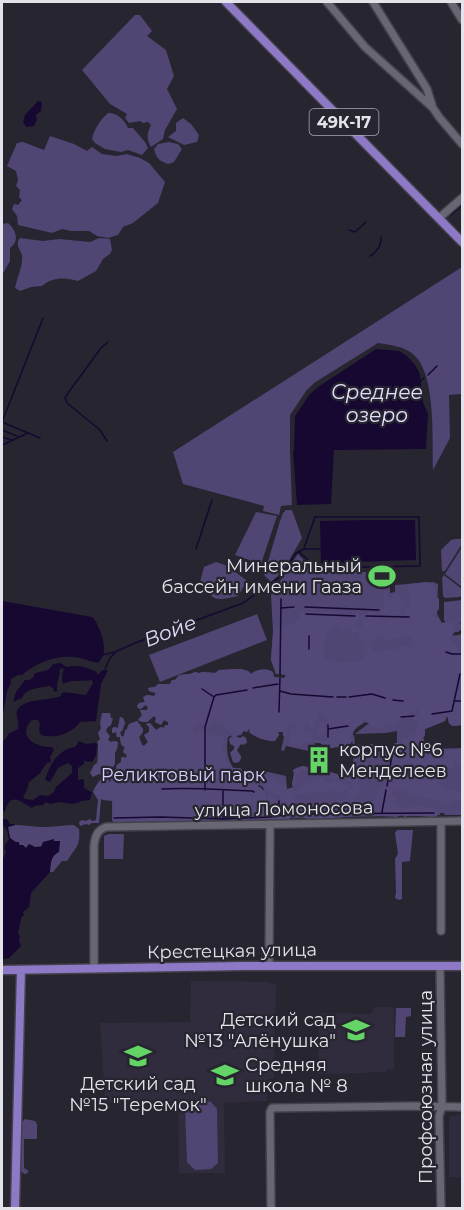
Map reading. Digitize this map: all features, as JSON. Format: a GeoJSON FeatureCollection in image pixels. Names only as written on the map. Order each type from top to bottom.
{"type":"FeatureCollection","features":[{"type":"Feature","properties":{"kind":"main road","name":"49К-17"},"geometry":{"type":"LineString","coordinates":[[230,2],[462,242]]}},
{"type":"Feature","properties":{"kind":"main road","name":"Крестецкая улица"},"geometry":{"type":"LineString","coordinates":[[2,970],[462,966]]}},
{"type":"Feature","properties":{"kind":"main road"},"geometry":{"type":"LineString","coordinates":[[15,1209],[21,970]]}},
{"type":"Feature","properties":{"kind":"street"},"geometry":{"type":"LineString","coordinates":[[327,2],[365,47],[432,108],[462,144]]}},
{"type":"Feature","properties":{"kind":"street"},"geometry":{"type":"LineString","coordinates":[[373,2],[427,89],[432,108]]}},
{"type":"Feature","properties":{"kind":"street"},"geometry":{"type":"LineString","coordinates":[[451,2],[462,20]]}},
{"type":"Feature","properties":{"kind":"street"},"geometry":{"type":"LineString","coordinates":[[439,218],[462,198]]}},
{"type":"Feature","properties":{"kind":"street","name":"улица Ломоносова"},"geometry":{"type":"LineString","coordinates":[[93,969],[94,846],[96,837],[106,826],[462,821]]}},
{"type":"Feature","properties":{"kind":"street"},"geometry":{"type":"LineString","coordinates":[[441,822],[441,930]]}},
{"type":"Feature","properties":{"kind":"street"},"geometry":{"type":"LineString","coordinates":[[269,966],[270,824]]}},
{"type":"Feature","properties":{"kind":"street","name":"Профсоюзная улица"},"geometry":{"type":"LineString","coordinates":[[440,966],[441,1209]]}},
{"type":"Feature","properties":{"kind":"street"},"geometry":{"type":"LineString","coordinates":[[271,1209],[270,1112],[272,1108],[462,1107]]}},
{"type":"Feature","properties":{"kind":"shaded area","name":"Средняя школа № 8"},"geometry":{"type":"Polygon","coordinates":[[[191,981],[276,984],[274,1078],[268,1079],[267,1101],[224,1103],[225,1173],[179,1173],[178,1101],[105,1102],[100,1023],[191,1022],[191,981]]]}},
{"type":"Feature","properties":{"kind":"shaded area","name":"Детский сад №13 \"Алёнушка\""},"geometry":{"type":"Polygon","coordinates":[[[374,1007],[394,1007],[394,1069],[386,1070],[386,1072],[318,1074],[319,1017],[321,1013],[371,1014],[374,1007]]]}},
{"type":"Feature","properties":{"kind":"shaded area"},"geometry":{"type":"Polygon","coordinates":[[[462,1114],[462,1178],[449,1177],[449,1117],[462,1114]]]}},
{"type":"Feature","properties":{"kind":"green space"},"geometry":{"type":"Polygon","coordinates":[[[135,15],[140,15],[152,31],[147,36],[166,50],[174,76],[167,89],[177,109],[165,130],[163,139],[151,147],[148,136],[151,125],[140,121],[129,123],[125,118],[127,114],[110,104],[82,70],[135,15]]]}},
{"type":"Feature","properties":{"kind":"green space"},"geometry":{"type":"Polygon","coordinates":[[[108,113],[120,117],[128,128],[133,128],[145,142],[148,148],[142,155],[128,150],[121,152],[105,149],[95,143],[92,139],[94,132],[108,113]]]}},
{"type":"Feature","properties":{"kind":"green space"},"geometry":{"type":"Polygon","coordinates":[[[183,118],[199,135],[197,142],[184,145],[168,137],[176,131],[176,123],[183,118]]]}},
{"type":"Feature","properties":{"kind":"green space"},"geometry":{"type":"Polygon","coordinates":[[[50,136],[87,151],[92,147],[102,154],[117,156],[127,154],[149,163],[165,182],[158,203],[133,223],[123,227],[118,235],[108,238],[97,236],[89,231],[62,229],[52,233],[18,225],[17,216],[12,209],[14,204],[18,205],[22,200],[19,197],[20,190],[16,186],[18,180],[16,171],[7,166],[17,143],[23,142],[44,150],[50,136]]]}},
{"type":"Feature","properties":{"kind":"green space"},"geometry":{"type":"Polygon","coordinates":[[[169,142],[178,144],[182,149],[174,162],[169,164],[159,159],[154,149],[158,144],[169,142]]]}},
{"type":"Feature","properties":{"kind":"green space"},"geometry":{"type":"Polygon","coordinates":[[[8,223],[15,232],[16,239],[10,248],[10,261],[2,275],[2,224],[8,223]]]}},
{"type":"Feature","properties":{"kind":"green space"},"geometry":{"type":"Polygon","coordinates":[[[20,238],[90,242],[99,238],[110,239],[112,250],[96,271],[78,281],[59,279],[20,291],[15,288],[22,260],[18,243],[20,238]]]}},
{"type":"Feature","properties":{"kind":"green space"},"geometry":{"type":"Polygon","coordinates":[[[462,267],[462,394],[449,395],[450,438],[433,470],[432,411],[427,380],[422,367],[408,350],[378,343],[314,383],[290,415],[292,505],[281,506],[279,515],[263,511],[264,506],[183,484],[173,452],[462,267]]]}},
{"type":"Feature","properties":{"kind":"green space"},"geometry":{"type":"Polygon","coordinates":[[[286,510],[292,510],[302,538],[283,571],[271,582],[264,575],[280,521],[286,510]]]}},
{"type":"Feature","properties":{"kind":"green space"},"geometry":{"type":"Polygon","coordinates":[[[256,512],[277,516],[261,564],[235,555],[256,512]]]}},
{"type":"Feature","properties":{"kind":"green space"},"geometry":{"type":"Polygon","coordinates":[[[455,539],[462,539],[462,544],[445,571],[442,571],[441,550],[455,539]]]}},
{"type":"Feature","properties":{"kind":"green space"},"geometry":{"type":"Polygon","coordinates":[[[462,547],[462,587],[445,574],[462,547]]]}},
{"type":"Feature","properties":{"kind":"green space","name":"Реликтовый парк"},"geometry":{"type":"Polygon","coordinates":[[[298,554],[316,573],[369,572],[370,581],[390,580],[390,593],[395,592],[395,585],[433,582],[438,584],[437,614],[449,636],[462,633],[462,725],[452,726],[447,715],[445,721],[425,729],[423,738],[426,746],[422,749],[426,750],[428,756],[430,749],[462,748],[462,815],[440,813],[440,815],[289,818],[225,822],[112,821],[112,801],[102,800],[110,742],[118,743],[115,764],[109,772],[110,783],[112,775],[116,774],[113,771],[121,762],[121,758],[126,758],[127,755],[123,751],[125,748],[121,744],[120,737],[117,737],[116,732],[112,733],[112,729],[118,728],[120,717],[123,718],[125,723],[120,732],[123,737],[129,724],[137,721],[143,729],[139,737],[144,746],[148,742],[144,735],[149,732],[146,724],[150,723],[156,730],[168,725],[168,722],[164,720],[161,725],[155,722],[154,716],[147,722],[138,720],[142,715],[140,710],[148,708],[145,705],[141,709],[137,706],[145,702],[143,697],[154,696],[156,693],[149,691],[148,688],[158,684],[170,684],[179,675],[195,672],[215,673],[219,670],[241,669],[251,674],[265,670],[273,672],[274,677],[287,676],[276,674],[271,660],[273,632],[271,595],[298,554]],[[365,722],[357,728],[354,731],[353,736],[354,734],[355,745],[373,744],[373,749],[354,749],[352,741],[349,747],[344,749],[328,748],[325,744],[315,743],[313,752],[286,746],[284,751],[281,750],[283,732],[278,732],[279,735],[275,741],[272,741],[255,736],[249,732],[250,728],[228,737],[228,758],[237,773],[266,799],[267,794],[263,787],[247,776],[248,771],[264,775],[264,771],[286,776],[287,789],[293,787],[293,770],[298,767],[302,766],[345,777],[351,769],[355,753],[386,751],[387,748],[397,743],[397,731],[355,734],[369,723],[365,722]]]}},
{"type":"Feature","properties":{"kind":"green space"},"geometry":{"type":"Polygon","coordinates":[[[216,562],[228,566],[247,581],[238,596],[224,599],[212,597],[200,582],[204,567],[216,562]]]}},
{"type":"Feature","properties":{"kind":"green space"},"geometry":{"type":"Polygon","coordinates":[[[444,575],[462,589],[460,597],[445,598],[443,596],[442,578],[444,575]]]}},
{"type":"Feature","properties":{"kind":"green space","name":"Реликтовый парк"},"geometry":{"type":"Polygon","coordinates":[[[426,582],[433,584],[435,595],[439,599],[439,609],[433,616],[441,623],[453,621],[456,630],[450,639],[458,652],[462,651],[462,725],[452,726],[447,715],[445,721],[425,729],[423,738],[426,746],[422,749],[426,750],[428,756],[430,749],[435,749],[435,757],[443,758],[449,757],[443,754],[447,750],[462,749],[461,765],[458,766],[456,758],[452,759],[455,766],[447,771],[446,783],[437,781],[436,784],[444,787],[447,792],[452,789],[462,792],[462,800],[452,801],[448,805],[418,795],[410,795],[410,790],[404,790],[402,793],[392,790],[395,803],[406,808],[414,805],[434,808],[438,815],[436,817],[404,817],[402,814],[397,817],[364,815],[310,820],[300,816],[290,816],[287,821],[272,819],[124,824],[113,823],[113,800],[101,799],[99,823],[80,826],[79,822],[82,820],[96,820],[98,800],[93,792],[102,776],[99,774],[93,777],[90,773],[97,763],[97,742],[100,739],[98,733],[101,728],[102,713],[110,713],[113,718],[106,731],[110,736],[108,740],[118,743],[115,764],[109,772],[110,783],[112,775],[116,774],[113,771],[121,762],[121,758],[126,758],[127,755],[123,751],[125,748],[121,744],[120,737],[117,737],[116,732],[112,733],[114,727],[118,728],[120,717],[125,723],[120,732],[121,736],[124,737],[129,724],[137,721],[143,729],[139,737],[144,746],[148,742],[144,735],[149,732],[146,724],[150,723],[156,730],[168,725],[168,722],[164,720],[161,725],[155,722],[154,716],[147,722],[138,720],[142,715],[140,710],[148,708],[145,705],[141,709],[137,706],[145,702],[143,697],[154,696],[156,693],[149,691],[148,688],[158,684],[170,684],[179,675],[195,672],[215,673],[219,670],[241,669],[251,674],[265,670],[273,672],[274,677],[284,678],[286,675],[276,674],[271,660],[273,632],[278,626],[293,625],[300,618],[302,611],[340,613],[344,618],[350,618],[352,614],[357,613],[360,615],[355,626],[358,628],[363,626],[360,617],[371,612],[378,614],[384,610],[383,592],[387,590],[390,600],[392,594],[398,593],[403,599],[405,605],[398,615],[402,619],[406,606],[410,605],[411,601],[409,599],[410,590],[407,589],[408,584],[426,582]],[[337,624],[326,635],[324,646],[326,660],[340,663],[362,661],[365,650],[363,646],[368,643],[376,653],[395,650],[404,645],[411,648],[413,645],[411,637],[404,636],[386,641],[383,638],[386,634],[378,636],[372,642],[364,641],[359,637],[358,631],[351,632],[351,629],[340,627],[337,624]],[[419,708],[410,711],[408,718],[403,715],[403,719],[396,720],[397,724],[388,723],[382,728],[370,727],[369,723],[362,718],[363,723],[355,728],[350,744],[344,749],[328,748],[325,747],[326,744],[313,741],[304,742],[301,747],[295,742],[292,746],[287,739],[291,737],[291,729],[297,727],[293,723],[286,728],[285,737],[283,732],[278,732],[279,735],[275,741],[255,736],[249,732],[250,728],[247,732],[244,731],[241,735],[236,736],[240,738],[243,736],[247,743],[241,744],[237,750],[241,758],[235,763],[230,753],[234,749],[229,739],[232,736],[223,727],[223,722],[220,723],[216,719],[209,726],[201,724],[193,730],[195,733],[199,730],[213,735],[221,734],[224,743],[222,749],[226,752],[225,759],[231,768],[240,768],[246,773],[248,783],[256,778],[260,781],[258,787],[267,794],[266,799],[270,795],[279,805],[274,806],[273,809],[293,812],[310,806],[313,809],[324,810],[324,805],[327,804],[336,807],[338,804],[347,804],[349,807],[354,807],[357,801],[369,804],[374,801],[378,789],[390,772],[389,766],[391,766],[393,757],[390,758],[387,755],[394,753],[394,749],[388,752],[387,748],[391,748],[397,741],[402,743],[402,739],[408,738],[410,734],[413,733],[416,737],[417,722],[412,718],[419,714],[419,708]],[[322,711],[317,714],[314,731],[309,727],[309,723],[305,724],[303,731],[313,734],[311,739],[315,737],[317,741],[318,739],[326,742],[329,736],[327,730],[324,731],[323,736],[318,735],[317,730],[320,722],[329,727],[327,716],[323,715],[322,711]]]}},
{"type":"Feature","properties":{"kind":"green space"},"geometry":{"type":"Polygon","coordinates":[[[462,600],[460,624],[462,629],[458,632],[451,632],[444,620],[444,602],[462,600]]]}},
{"type":"Feature","properties":{"kind":"green space"},"geometry":{"type":"Polygon","coordinates":[[[257,614],[267,640],[160,682],[149,655],[257,614]]]}},
{"type":"Feature","properties":{"kind":"green space"},"geometry":{"type":"Polygon","coordinates":[[[302,766],[337,774],[339,777],[334,780],[324,775],[301,770],[297,775],[296,785],[293,787],[293,770],[302,766]]]}},
{"type":"Feature","properties":{"kind":"green space"},"geometry":{"type":"Polygon","coordinates":[[[351,772],[358,777],[357,784],[360,793],[356,794],[357,797],[352,804],[346,797],[349,793],[347,789],[339,795],[333,788],[321,792],[297,794],[294,798],[294,805],[281,807],[283,799],[268,791],[261,783],[262,779],[267,776],[278,780],[287,789],[295,791],[303,782],[310,783],[315,778],[319,780],[320,778],[329,783],[346,784],[348,788],[354,790],[346,777],[351,772]]]}},
{"type":"Feature","properties":{"kind":"green space"},"geometry":{"type":"Polygon","coordinates":[[[15,825],[44,827],[74,825],[79,829],[78,843],[67,861],[62,861],[53,872],[50,872],[52,859],[60,844],[25,848],[10,838],[8,827],[15,825]]]}},
{"type":"Feature","properties":{"kind":"green space"},"geometry":{"type":"Polygon","coordinates":[[[397,830],[413,830],[410,861],[402,862],[402,899],[399,900],[395,898],[395,859],[398,854],[395,833],[397,830]]]}},
{"type":"Feature","properties":{"kind":"green space"},"geometry":{"type":"Polygon","coordinates":[[[124,834],[123,859],[104,859],[104,836],[124,834]]]}},
{"type":"Feature","properties":{"kind":"green space"},"geometry":{"type":"Polygon","coordinates":[[[396,1008],[411,1008],[411,1016],[406,1017],[405,1037],[395,1037],[396,1008]]]}},
{"type":"Feature","properties":{"kind":"green space"},"geometry":{"type":"Polygon","coordinates":[[[202,1100],[211,1102],[217,1109],[218,1163],[211,1169],[195,1170],[187,1162],[185,1108],[202,1100]]]}},
{"type":"Feature","properties":{"kind":"green space"},"geometry":{"type":"Polygon","coordinates":[[[25,1119],[35,1121],[37,1124],[37,1139],[24,1139],[24,1168],[29,1171],[24,1174],[20,1170],[21,1123],[25,1119]]]}},
{"type":"Feature","properties":{"kind":"water"},"geometry":{"type":"Polygon","coordinates":[[[38,101],[42,102],[41,111],[36,115],[37,120],[34,126],[26,127],[23,122],[25,115],[38,101]]]}},
{"type":"Feature","properties":{"kind":"water","name":"Среднее озеро"},"geometry":{"type":"Polygon","coordinates":[[[376,349],[399,351],[407,356],[420,374],[423,402],[428,414],[426,449],[334,450],[331,504],[297,505],[293,451],[295,416],[310,394],[318,387],[376,349]]]}},
{"type":"Feature","properties":{"kind":"water"},"geometry":{"type":"Polygon","coordinates":[[[415,520],[416,560],[321,563],[320,521],[415,520]]]}},
{"type":"Feature","properties":{"kind":"water"},"geometry":{"type":"Polygon","coordinates":[[[2,601],[92,617],[99,628],[104,652],[98,663],[75,657],[61,657],[39,664],[11,679],[2,720],[2,601]]]}},
{"type":"Feature","properties":{"kind":"water"},"geometry":{"type":"Polygon","coordinates":[[[60,663],[67,667],[86,668],[97,672],[97,675],[103,670],[108,670],[101,684],[96,721],[80,722],[68,732],[51,736],[41,735],[40,723],[38,720],[32,720],[26,731],[27,736],[34,743],[52,747],[54,750],[50,757],[51,762],[47,763],[29,782],[23,797],[33,800],[40,795],[48,796],[54,792],[56,787],[72,773],[72,766],[68,763],[58,768],[50,782],[45,780],[49,769],[59,755],[75,747],[79,741],[86,744],[97,744],[96,755],[92,762],[84,761],[84,764],[78,768],[78,780],[84,780],[84,789],[92,792],[90,800],[72,804],[46,802],[32,808],[13,800],[2,812],[2,742],[8,734],[18,729],[18,709],[21,705],[32,701],[56,698],[64,692],[86,695],[93,683],[92,680],[63,684],[64,669],[61,668],[57,691],[54,692],[49,686],[34,689],[13,702],[16,692],[25,680],[47,670],[53,664],[60,663]]]}},
{"type":"Feature","properties":{"kind":"water"},"geometry":{"type":"Polygon","coordinates":[[[4,819],[15,825],[8,827],[10,838],[26,848],[29,844],[41,847],[43,842],[54,839],[54,841],[60,841],[59,852],[52,858],[50,872],[31,893],[29,907],[23,912],[24,916],[22,916],[18,934],[21,946],[9,958],[2,959],[2,857],[4,857],[5,845],[9,840],[7,830],[2,824],[4,819]]]}},
{"type":"Feature","properties":{"kind":"waterway"},"geometry":{"type":"LineString","coordinates":[[451,215],[462,205]]}},
{"type":"Feature","properties":{"kind":"waterway"},"geometry":{"type":"LineString","coordinates":[[349,230],[355,232],[366,222]]}},
{"type":"Feature","properties":{"kind":"waterway"},"geometry":{"type":"LineString","coordinates":[[370,256],[381,243],[381,237]]}},
{"type":"Feature","properties":{"kind":"waterway"},"geometry":{"type":"LineString","coordinates":[[2,422],[43,318]]}},
{"type":"Feature","properties":{"kind":"waterway"},"geometry":{"type":"LineString","coordinates":[[107,441],[100,430],[67,403],[65,398],[101,348],[108,342]]}},
{"type":"Feature","properties":{"kind":"waterway"},"geometry":{"type":"LineString","coordinates":[[428,375],[437,366]]}},
{"type":"Feature","properties":{"kind":"waterway"},"geometry":{"type":"LineString","coordinates":[[421,381],[424,378]]}},
{"type":"Feature","properties":{"kind":"waterway"},"geometry":{"type":"LineString","coordinates":[[2,422],[40,438]]}},
{"type":"Feature","properties":{"kind":"waterway"},"geometry":{"type":"LineString","coordinates":[[2,430],[17,436]]}},
{"type":"Feature","properties":{"kind":"waterway"},"geometry":{"type":"LineString","coordinates":[[2,445],[28,433]]}},
{"type":"Feature","properties":{"kind":"waterway"},"geometry":{"type":"LineString","coordinates":[[2,437],[12,440]]}},
{"type":"Feature","properties":{"kind":"waterway"},"geometry":{"type":"LineString","coordinates":[[196,549],[212,500]]}},
{"type":"Feature","properties":{"kind":"waterway"},"geometry":{"type":"LineString","coordinates":[[299,552],[317,568],[420,566],[419,517],[315,517],[304,548]]}},
{"type":"Feature","properties":{"kind":"waterway","name":"Войе"},"geometry":{"type":"LineString","coordinates":[[102,655],[243,603],[284,574],[296,553],[304,549],[321,549]]}},
{"type":"Feature","properties":{"kind":"waterway"},"geometry":{"type":"LineString","coordinates":[[280,675],[281,599]]}},
{"type":"Feature","properties":{"kind":"waterway"},"geometry":{"type":"LineString","coordinates":[[281,608],[294,607]]}},
{"type":"Feature","properties":{"kind":"waterway"},"geometry":{"type":"LineString","coordinates":[[305,607],[379,610]]}},
{"type":"Feature","properties":{"kind":"waterway"},"geometry":{"type":"LineString","coordinates":[[306,614],[355,616]]}},
{"type":"Feature","properties":{"kind":"waterway"},"geometry":{"type":"LineString","coordinates":[[366,616],[409,617]]}},
{"type":"Feature","properties":{"kind":"waterway"},"geometry":{"type":"LineString","coordinates":[[309,636],[309,649]]}},
{"type":"Feature","properties":{"kind":"waterway"},"geometry":{"type":"LineString","coordinates":[[446,652],[462,654]]}},
{"type":"Feature","properties":{"kind":"waterway"},"geometry":{"type":"LineString","coordinates":[[105,669],[115,653]]}},
{"type":"Feature","properties":{"kind":"waterway"},"geometry":{"type":"LineString","coordinates":[[432,714],[452,711],[460,674]]}},
{"type":"Feature","properties":{"kind":"waterway"},"geometry":{"type":"LineString","coordinates":[[279,712],[280,678]]}},
{"type":"Feature","properties":{"kind":"waterway"},"geometry":{"type":"LineString","coordinates":[[253,688],[278,684]]}},
{"type":"Feature","properties":{"kind":"waterway"},"geometry":{"type":"LineString","coordinates":[[202,689],[214,697]]}},
{"type":"Feature","properties":{"kind":"waterway"},"geometry":{"type":"LineString","coordinates":[[205,790],[205,727],[214,697],[247,690]]}},
{"type":"Feature","properties":{"kind":"waterway"},"geometry":{"type":"LineString","coordinates":[[280,691],[333,697]]}},
{"type":"Feature","properties":{"kind":"waterway"},"geometry":{"type":"LineString","coordinates":[[349,697],[372,694],[385,698]]}},
{"type":"Feature","properties":{"kind":"waterway"},"geometry":{"type":"LineString","coordinates":[[337,697],[346,697]]}},
{"type":"Feature","properties":{"kind":"waterway"},"geometry":{"type":"LineString","coordinates":[[393,700],[403,701]]}},
{"type":"Feature","properties":{"kind":"waterway"},"geometry":{"type":"LineString","coordinates":[[454,701],[462,701]]}},
{"type":"Feature","properties":{"kind":"waterway"},"geometry":{"type":"LineString","coordinates":[[401,717],[414,716]]}},
{"type":"Feature","properties":{"kind":"waterway"},"geometry":{"type":"LineString","coordinates":[[328,725],[328,737]]}},
{"type":"Feature","properties":{"kind":"waterway"},"geometry":{"type":"LineString","coordinates":[[328,729],[348,726]]}},
{"type":"Feature","properties":{"kind":"waterway"},"geometry":{"type":"LineString","coordinates":[[387,786],[392,755]]}},
{"type":"Feature","properties":{"kind":"waterway"},"geometry":{"type":"LineString","coordinates":[[162,789],[196,788],[254,792]]}},
{"type":"Feature","properties":{"kind":"waterway"},"geometry":{"type":"LineString","coordinates":[[382,812],[386,790]]}},
{"type":"Feature","properties":{"kind":"waterway"},"geometry":{"type":"LineString","coordinates":[[223,791],[223,805]]}},
{"type":"Feature","properties":{"kind":"waterway"},"geometry":{"type":"LineString","coordinates":[[278,815],[279,801]]}},
{"type":"Feature","properties":{"kind":"waterway"},"geometry":{"type":"LineString","coordinates":[[223,808],[223,818]]}},
{"type":"Feature","properties":{"kind":"waterway"},"geometry":{"type":"LineString","coordinates":[[114,818],[223,819],[290,814],[434,813]]}},
{"type":"Feature","properties":{"kind":"waterway"},"geometry":{"type":"LineString","coordinates":[[263,828],[266,829],[266,890]]}},
{"type":"Feature","properties":{"kind":"place","name":"Минеральный бассейн имени Гааза"},"geometry":{"type":"Point","coordinates":[382,576]}},
{"type":"Feature","properties":{"kind":"place","name":"корпус №6 Менделеев"},"geometry":{"type":"Point","coordinates":[319,760]}},
{"type":"Feature","properties":{"kind":"place","name":"Детский сад №13 \"Алёнушка\""},"geometry":{"type":"Point","coordinates":[356,1030]}},
{"type":"Feature","properties":{"kind":"place","name":"Детский сад №15 \"Теремок\""},"geometry":{"type":"Point","coordinates":[138,1056]}},
{"type":"Feature","properties":{"kind":"place","name":"Средняя школа № 8"},"geometry":{"type":"Point","coordinates":[225,1075]}}]}
